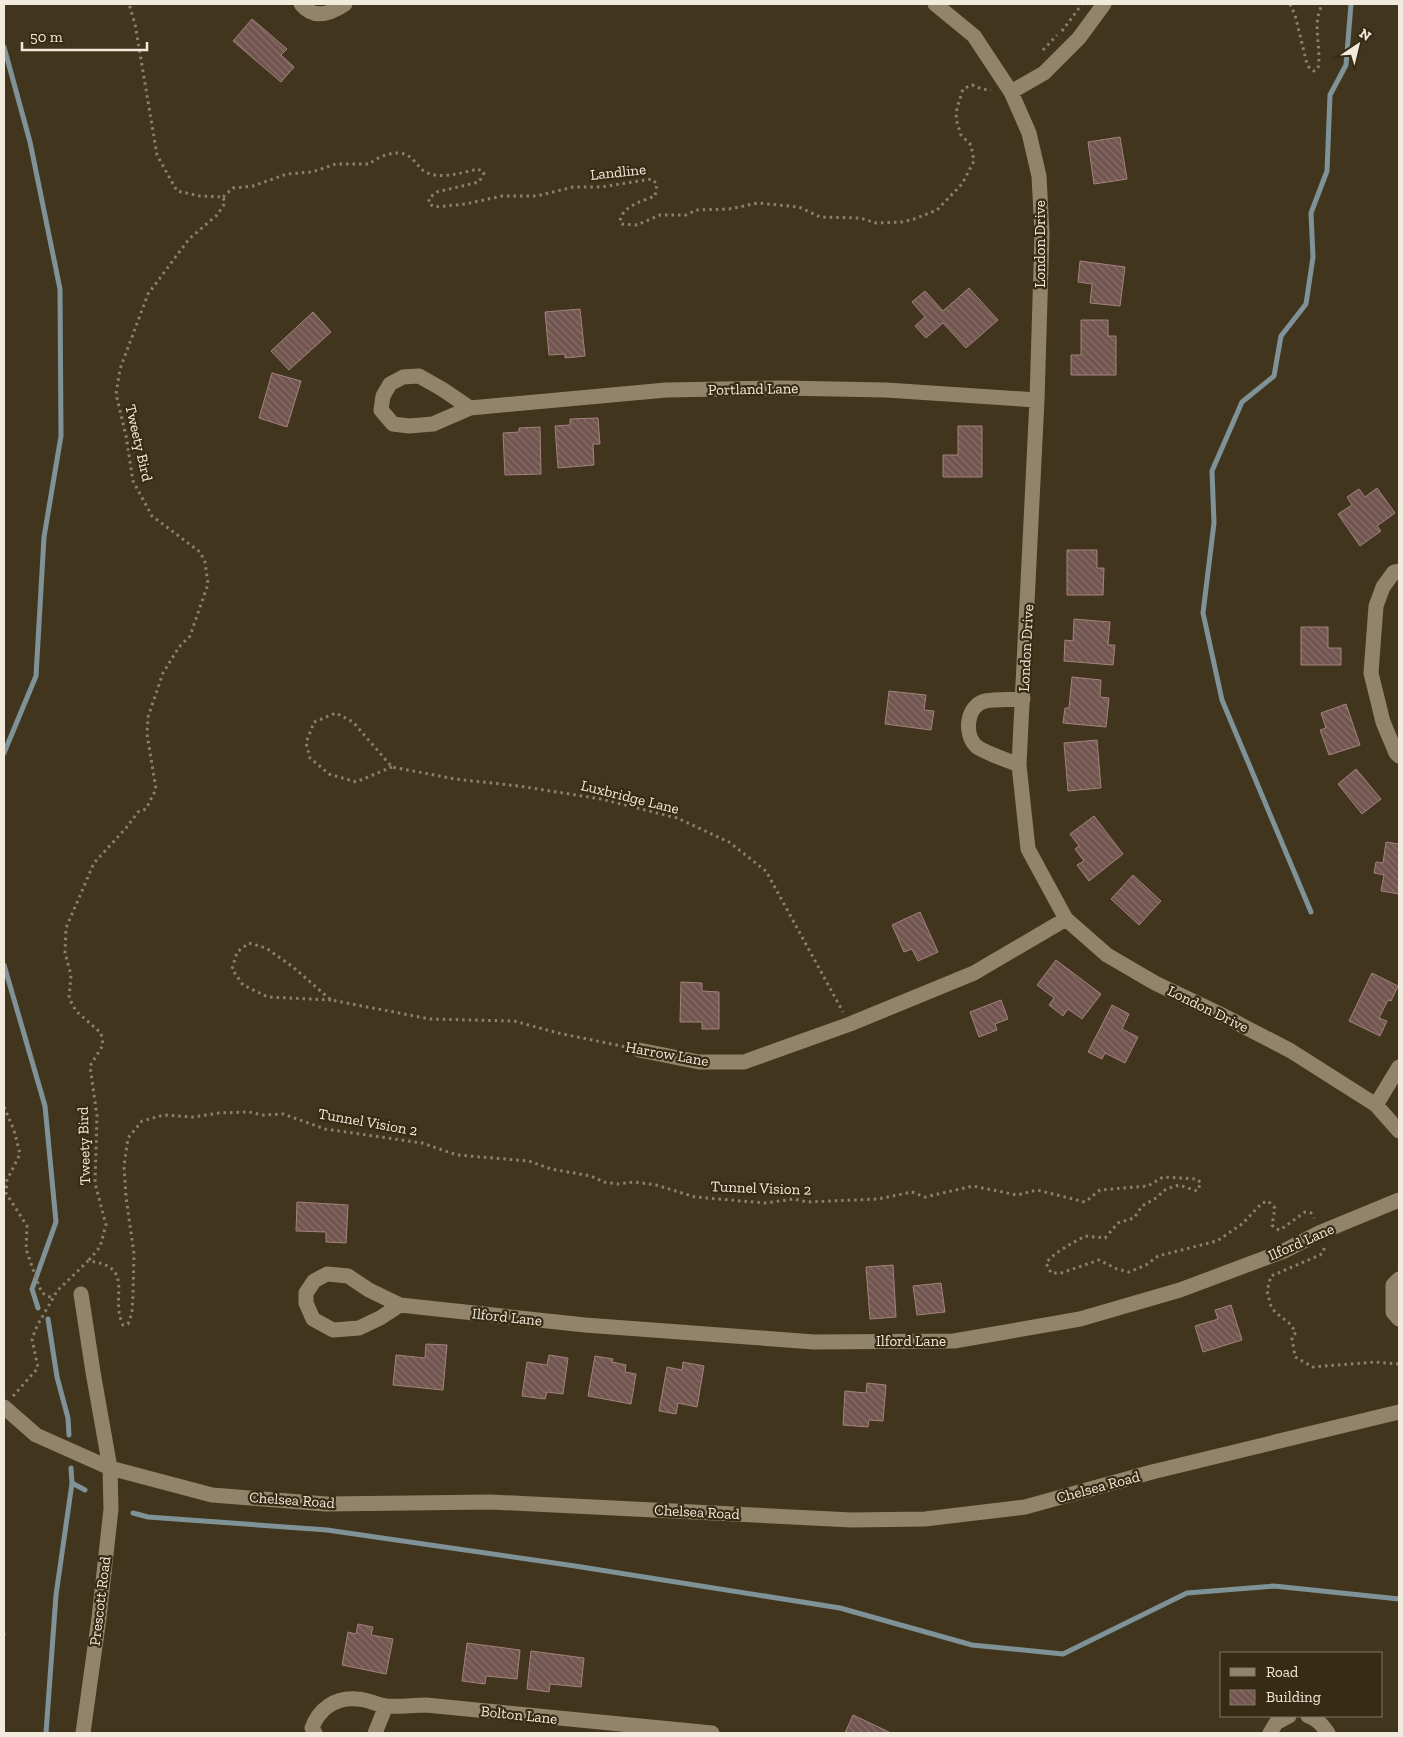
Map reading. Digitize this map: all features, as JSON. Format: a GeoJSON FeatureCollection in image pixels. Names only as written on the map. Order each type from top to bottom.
{"type":"FeatureCollection","features":[{"type":"Feature","properties":{"kind":"street"},"geometry":{"type":"LineString","coordinates":[[301,4],[306,10],[322,15],[344,4]]}},
{"type":"Feature","properties":{"kind":"street","name":"London Drive"},"geometry":{"type":"LineString","coordinates":[[935,4],[974,36],[1029,133],[1039,176],[1042,233],[1037,400],[1019,765],[1028,849],[1066,919],[1107,955],[1155,983],[1291,1051],[1376,1105],[1399,1131]]}},
{"type":"Feature","properties":{"kind":"street"},"geometry":{"type":"LineString","coordinates":[[1005,90],[1044,73],[1080,38],[1104,4]]}},
{"type":"Feature","properties":{"kind":"street","name":"Portland Lane"},"geometry":{"type":"LineString","coordinates":[[470,408],[419,376],[403,376],[390,384],[383,396],[381,410],[393,424],[409,426],[433,424],[470,408],[666,390],[782,388],[886,390],[1037,400]]}},
{"type":"Feature","properties":{"kind":"street"},"geometry":{"type":"LineString","coordinates":[[1399,571],[1394,572],[1383,587],[1376,606],[1371,673],[1383,722],[1399,756]]}},
{"type":"Feature","properties":{"kind":"street"},"geometry":{"type":"LineString","coordinates":[[1019,765],[977,746],[970,734],[968,723],[972,711],[982,702],[1023,699]]}},
{"type":"Feature","properties":{"kind":"street","name":"Harrow Lane"},"geometry":{"type":"LineString","coordinates":[[639,1050],[699,1062],[744,1062],[850,1024],[974,973],[1066,919]]}},
{"type":"Feature","properties":{"kind":"street"},"geometry":{"type":"LineString","coordinates":[[1376,1105],[1399,1067]]}},
{"type":"Feature","properties":{"kind":"street","name":"Ilford Lane"},"geometry":{"type":"LineString","coordinates":[[400,1305],[380,1318],[359,1328],[333,1330],[313,1319],[306,1303],[306,1293],[314,1281],[327,1274],[348,1276],[369,1290],[400,1305],[585,1325],[814,1342],[954,1341],[1080,1319],[1180,1290],[1284,1251],[1320,1233],[1399,1200]]}},
{"type":"Feature","properties":{"kind":"street"},"geometry":{"type":"LineString","coordinates":[[1399,1280],[1393,1285],[1393,1312],[1399,1319]]}},
{"type":"Feature","properties":{"kind":"street","name":"Prescott Road"},"geometry":{"type":"LineString","coordinates":[[81,1294],[110,1468],[111,1509],[99,1618],[83,1733]]}},
{"type":"Feature","properties":{"kind":"street","name":"Chelsea Road"},"geometry":{"type":"LineString","coordinates":[[8,1402],[36,1435],[110,1468],[212,1495],[326,1504],[491,1502],[852,1520],[925,1519],[1025,1506],[1152,1472],[1399,1412]]}},
{"type":"Feature","properties":{"kind":"street","name":"Bolton Lane"},"geometry":{"type":"LineString","coordinates":[[315,1733],[312,1728],[317,1716],[325,1707],[339,1700],[356,1698],[386,1706],[426,1705],[648,1730],[712,1733]]}},
{"type":"Feature","properties":{"kind":"street"},"geometry":{"type":"LineString","coordinates":[[375,1733],[386,1706]]}},
{"type":"Feature","properties":{"kind":"street"},"geometry":{"type":"LineString","coordinates":[[1270,1733],[1276,1723],[1287,1717]]}},
{"type":"Feature","properties":{"kind":"street"},"geometry":{"type":"LineString","coordinates":[[1313,1717],[1328,1733]]}},
{"type":"Feature","properties":{"kind":"path"},"geometry":{"type":"LineString","coordinates":[[129,4],[135,24],[157,155],[177,191],[200,196],[223,197]]}},
{"type":"Feature","properties":{"kind":"path"},"geometry":{"type":"LineString","coordinates":[[1290,4],[1295,15],[1306,64],[1314,71],[1318,68],[1320,61],[1318,18],[1323,4]]}},
{"type":"Feature","properties":{"kind":"path","name":"Landline"},"geometry":{"type":"LineString","coordinates":[[223,197],[233,188],[253,186],[287,174],[312,172],[336,164],[370,164],[377,158],[389,154],[403,154],[409,156],[421,170],[434,175],[456,174],[478,169],[484,173],[479,182],[437,192],[428,198],[429,204],[434,207],[465,204],[502,196],[537,196],[572,187],[601,187],[652,179],[657,184],[655,196],[630,206],[620,218],[622,224],[636,225],[660,215],[686,215],[696,210],[729,209],[758,203],[799,207],[820,217],[860,218],[876,223],[902,222],[937,210],[962,184],[974,161],[971,145],[961,134],[956,119],[957,108],[963,90],[972,85],[990,90],[1005,90]]}},
{"type":"Feature","properties":{"kind":"path","name":"Tweety Bird"},"geometry":{"type":"LineString","coordinates":[[88,1261],[100,1247],[106,1225],[95,1183],[97,1116],[90,1066],[103,1045],[101,1033],[76,1011],[69,998],[71,975],[65,953],[66,928],[94,863],[138,812],[146,810],[156,789],[147,734],[148,717],[163,673],[179,647],[190,636],[208,584],[205,562],[200,552],[152,516],[133,482],[126,436],[116,394],[120,369],[148,294],[189,240],[217,215],[225,203],[223,197]]}},
{"type":"Feature","properties":{"kind":"path"},"geometry":{"type":"LineString","coordinates":[[336,713],[354,722],[392,767],[356,782],[329,774],[310,758],[306,743],[314,722],[336,713]]}},
{"type":"Feature","properties":{"kind":"path","name":"Luxbridge Lane"},"geometry":{"type":"LineString","coordinates":[[392,767],[455,779],[519,786],[601,799],[676,818],[728,842],[766,871],[850,1024]]}},
{"type":"Feature","properties":{"kind":"path","name":"Harrow Lane"},"geometry":{"type":"LineString","coordinates":[[331,1000],[293,967],[266,948],[249,943],[237,952],[232,969],[242,985],[268,997],[331,1000],[430,1019],[514,1021],[558,1033],[639,1050]]}},
{"type":"Feature","properties":{"kind":"path"},"geometry":{"type":"LineString","coordinates":[[4,1107],[14,1130],[20,1154],[7,1180],[6,1193],[27,1226],[26,1249],[42,1293],[52,1298]]}},
{"type":"Feature","properties":{"kind":"path","name":"Tunnel Vision 2"},"geometry":{"type":"LineString","coordinates":[[88,1261],[100,1262],[113,1269],[120,1282],[118,1315],[123,1325],[128,1324],[132,1313],[134,1295],[134,1254],[126,1197],[124,1166],[128,1138],[142,1121],[164,1115],[194,1116],[249,1112],[262,1115],[283,1114],[325,1129],[422,1143],[457,1155],[529,1161],[550,1170],[591,1176],[604,1182],[617,1184],[635,1182],[656,1185],[695,1197],[765,1203],[794,1198],[807,1202],[878,1199],[912,1192],[925,1197],[973,1186],[1017,1194],[1038,1190],[1085,1202],[1100,1190],[1148,1186],[1163,1177],[1196,1179],[1201,1183],[1197,1190],[1179,1185],[1166,1189],[1156,1198],[1142,1206],[1134,1218],[1118,1224],[1105,1238],[1085,1236],[1053,1254],[1046,1263],[1050,1273],[1061,1273],[1099,1260],[1117,1269],[1129,1272],[1146,1265],[1158,1256],[1217,1241],[1242,1224],[1262,1203],[1268,1201],[1275,1208],[1272,1224],[1276,1229],[1280,1230],[1305,1212],[1311,1213],[1315,1225]]}},
{"type":"Feature","properties":{"kind":"path"},"geometry":{"type":"LineString","coordinates":[[1324,1243],[1324,1251],[1320,1255],[1271,1276],[1267,1292],[1274,1312],[1289,1323],[1296,1332],[1292,1338],[1295,1357],[1314,1367],[1375,1362],[1399,1364]]}},
{"type":"Feature","properties":{"kind":"path"},"geometry":{"type":"LineString","coordinates":[[8,1402],[38,1368],[32,1340],[36,1326],[57,1291],[88,1261]]}},
{"type":"Feature","properties":{"kind":"building"},"geometry":{"type":"Polygon","coordinates":[[[252,19],[287,49],[281,55],[294,67],[281,82],[233,41],[252,19]]]}},
{"type":"Feature","properties":{"kind":"building"},"geometry":{"type":"Polygon","coordinates":[[[1120,137],[1127,179],[1094,184],[1088,142],[1120,137]]]}},
{"type":"Feature","properties":{"kind":"building"},"geometry":{"type":"Polygon","coordinates":[[[1080,261],[1125,267],[1120,306],[1090,303],[1092,284],[1078,282],[1080,261]]]}},
{"type":"Feature","properties":{"kind":"building"},"geometry":{"type":"Polygon","coordinates":[[[969,288],[998,320],[966,348],[943,323],[926,338],[915,326],[925,317],[912,302],[925,291],[943,311],[969,288]]]}},
{"type":"Feature","properties":{"kind":"building"},"geometry":{"type":"Polygon","coordinates":[[[580,309],[585,356],[565,358],[565,354],[549,355],[545,312],[580,309]]]}},
{"type":"Feature","properties":{"kind":"building"},"geometry":{"type":"Polygon","coordinates":[[[313,312],[331,332],[289,370],[271,351],[313,312]]]}},
{"type":"Feature","properties":{"kind":"building"},"geometry":{"type":"Polygon","coordinates":[[[1081,320],[1108,320],[1108,336],[1116,336],[1116,375],[1071,375],[1071,355],[1081,355],[1081,320]]]}},
{"type":"Feature","properties":{"kind":"building"},"geometry":{"type":"Polygon","coordinates":[[[272,373],[301,381],[287,427],[259,418],[272,373]]]}},
{"type":"Feature","properties":{"kind":"building"},"geometry":{"type":"Polygon","coordinates":[[[598,418],[600,444],[593,444],[594,465],[558,468],[555,426],[570,425],[570,419],[598,418]]]}},
{"type":"Feature","properties":{"kind":"building"},"geometry":{"type":"Polygon","coordinates":[[[958,426],[982,426],[982,477],[943,477],[943,455],[958,455],[958,426]]]}},
{"type":"Feature","properties":{"kind":"building"},"geometry":{"type":"Polygon","coordinates":[[[540,427],[541,474],[505,475],[503,433],[519,432],[519,428],[540,427]]]}},
{"type":"Feature","properties":{"kind":"building"},"geometry":{"type":"Polygon","coordinates":[[[1377,488],[1395,513],[1377,526],[1381,531],[1360,546],[1338,514],[1352,505],[1347,497],[1359,489],[1365,497],[1377,488]]]}},
{"type":"Feature","properties":{"kind":"building"},"geometry":{"type":"Polygon","coordinates":[[[1067,550],[1097,550],[1097,568],[1104,568],[1103,595],[1067,595],[1067,550]]]}},
{"type":"Feature","properties":{"kind":"building"},"geometry":{"type":"Polygon","coordinates":[[[1074,619],[1110,622],[1108,645],[1115,645],[1113,665],[1064,661],[1065,640],[1073,641],[1074,619]]]}},
{"type":"Feature","properties":{"kind":"building"},"geometry":{"type":"Polygon","coordinates":[[[1301,627],[1328,627],[1328,648],[1341,648],[1341,665],[1301,665],[1301,627]]]}},
{"type":"Feature","properties":{"kind":"building"},"geometry":{"type":"Polygon","coordinates":[[[1072,677],[1101,680],[1100,697],[1109,698],[1106,727],[1063,723],[1065,708],[1069,708],[1072,677]]]}},
{"type":"Feature","properties":{"kind":"building"},"geometry":{"type":"Polygon","coordinates":[[[889,691],[926,695],[924,710],[934,711],[931,730],[885,724],[889,691]]]}},
{"type":"Feature","properties":{"kind":"building"},"geometry":{"type":"Polygon","coordinates":[[[1346,704],[1360,745],[1329,755],[1320,730],[1326,728],[1321,713],[1346,704]]]}},
{"type":"Feature","properties":{"kind":"building"},"geometry":{"type":"Polygon","coordinates":[[[1097,740],[1101,788],[1068,791],[1064,743],[1097,740]]]}},
{"type":"Feature","properties":{"kind":"building"},"geometry":{"type":"Polygon","coordinates":[[[1356,769],[1381,799],[1362,814],[1338,784],[1356,769]]]}},
{"type":"Feature","properties":{"kind":"building"},"geometry":{"type":"Polygon","coordinates":[[[1094,816],[1123,854],[1089,881],[1077,865],[1084,861],[1075,849],[1079,846],[1070,834],[1094,816]]]}},
{"type":"Feature","properties":{"kind":"building"},"geometry":{"type":"Polygon","coordinates":[[[1386,842],[1399,844],[1399,894],[1381,891],[1384,875],[1374,873],[1376,862],[1383,863],[1386,842]]]}},
{"type":"Feature","properties":{"kind":"building"},"geometry":{"type":"Polygon","coordinates":[[[1133,875],[1161,901],[1139,925],[1111,899],[1133,875]]]}},
{"type":"Feature","properties":{"kind":"building"},"geometry":{"type":"Polygon","coordinates":[[[920,912],[938,952],[918,961],[912,949],[904,952],[892,925],[920,912]]]}},
{"type":"Feature","properties":{"kind":"building"},"geometry":{"type":"Polygon","coordinates":[[[1056,960],[1101,994],[1082,1019],[1068,1009],[1063,1016],[1049,1005],[1054,998],[1037,985],[1056,960]]]}},
{"type":"Feature","properties":{"kind":"building"},"geometry":{"type":"Polygon","coordinates":[[[1372,973],[1398,986],[1391,1001],[1388,1000],[1379,1018],[1387,1021],[1380,1036],[1349,1021],[1372,973]]]}},
{"type":"Feature","properties":{"kind":"building"},"geometry":{"type":"Polygon","coordinates":[[[681,982],[702,983],[702,991],[719,992],[719,1029],[702,1029],[702,1022],[680,1022],[681,982]]]}},
{"type":"Feature","properties":{"kind":"building"},"geometry":{"type":"Polygon","coordinates":[[[1001,1000],[1008,1019],[995,1024],[997,1030],[979,1037],[970,1012],[1001,1000]]]}},
{"type":"Feature","properties":{"kind":"building"},"geometry":{"type":"Polygon","coordinates":[[[1112,1005],[1129,1014],[1122,1029],[1138,1037],[1125,1063],[1105,1053],[1102,1059],[1088,1052],[1112,1005]]]}},
{"type":"Feature","properties":{"kind":"building"},"geometry":{"type":"Polygon","coordinates":[[[297,1202],[348,1205],[346,1243],[326,1242],[326,1232],[296,1231],[297,1202]]]}},
{"type":"Feature","properties":{"kind":"building"},"geometry":{"type":"Polygon","coordinates":[[[893,1265],[896,1317],[870,1319],[866,1267],[893,1265]]]}},
{"type":"Feature","properties":{"kind":"building"},"geometry":{"type":"Polygon","coordinates":[[[941,1283],[945,1312],[917,1315],[913,1286],[941,1283]]]}},
{"type":"Feature","properties":{"kind":"building"},"geometry":{"type":"Polygon","coordinates":[[[1231,1305],[1242,1340],[1203,1352],[1195,1326],[1218,1319],[1215,1310],[1231,1305]]]}},
{"type":"Feature","properties":{"kind":"building"},"geometry":{"type":"Polygon","coordinates":[[[426,1344],[447,1345],[443,1390],[393,1385],[396,1355],[425,1358],[426,1344]]]}},
{"type":"Feature","properties":{"kind":"building"},"geometry":{"type":"Polygon","coordinates":[[[549,1355],[568,1358],[563,1394],[547,1392],[545,1399],[522,1396],[527,1362],[547,1365],[549,1355]]]}},
{"type":"Feature","properties":{"kind":"building"},"geometry":{"type":"Polygon","coordinates":[[[595,1356],[613,1359],[612,1362],[626,1365],[625,1372],[636,1374],[631,1404],[588,1396],[595,1356]]]}},
{"type":"Feature","properties":{"kind":"building"},"geometry":{"type":"Polygon","coordinates":[[[683,1362],[704,1366],[697,1407],[678,1403],[676,1414],[659,1411],[667,1367],[682,1370],[683,1362]]]}},
{"type":"Feature","properties":{"kind":"building"},"geometry":{"type":"Polygon","coordinates":[[[867,1383],[886,1385],[883,1421],[869,1420],[868,1427],[843,1425],[845,1391],[866,1393],[867,1383]]]}},
{"type":"Feature","properties":{"kind":"building"},"geometry":{"type":"Polygon","coordinates":[[[358,1624],[373,1627],[371,1635],[393,1639],[386,1674],[342,1665],[348,1632],[356,1634],[358,1624]]]}},
{"type":"Feature","properties":{"kind":"building"},"geometry":{"type":"Polygon","coordinates":[[[467,1643],[520,1650],[517,1679],[486,1676],[485,1684],[462,1681],[467,1643]]]}},
{"type":"Feature","properties":{"kind":"building"},"geometry":{"type":"Polygon","coordinates":[[[531,1651],[584,1658],[581,1687],[550,1684],[549,1692],[527,1689],[531,1651]]]}},
{"type":"Feature","properties":{"kind":"building"},"geometry":{"type":"Polygon","coordinates":[[[853,1715],[889,1732],[845,1733],[853,1715]]]}},
{"type":"Feature","properties":{"kind":"waterway"},"geometry":{"type":"LineString","coordinates":[[1311,912],[1222,700],[1203,613],[1214,523],[1212,471],[1242,402],[1274,376],[1281,336],[1306,304],[1313,257],[1311,213],[1327,171],[1330,95],[1346,65],[1351,4]]}},
{"type":"Feature","properties":{"kind":"waterway"},"geometry":{"type":"LineString","coordinates":[[4,47],[30,142],[60,289],[61,436],[44,537],[36,676],[4,753]]}},
{"type":"Feature","properties":{"kind":"waterway"},"geometry":{"type":"LineString","coordinates":[[4,965],[45,1106],[56,1222],[32,1289],[38,1308]]}},
{"type":"Feature","properties":{"kind":"waterway"},"geometry":{"type":"LineString","coordinates":[[48,1319],[57,1377],[68,1418],[69,1435]]}},
{"type":"Feature","properties":{"kind":"waterway"},"geometry":{"type":"LineString","coordinates":[[46,1733],[56,1595],[72,1483],[71,1468]]}},
{"type":"Feature","properties":{"kind":"waterway"},"geometry":{"type":"LineString","coordinates":[[72,1483],[85,1490]]}},
{"type":"Feature","properties":{"kind":"waterway"},"geometry":{"type":"LineString","coordinates":[[133,1513],[148,1517],[327,1530],[575,1566],[840,1608],[972,1645],[1063,1654],[1187,1593],[1274,1586],[1399,1599]]}}]}
